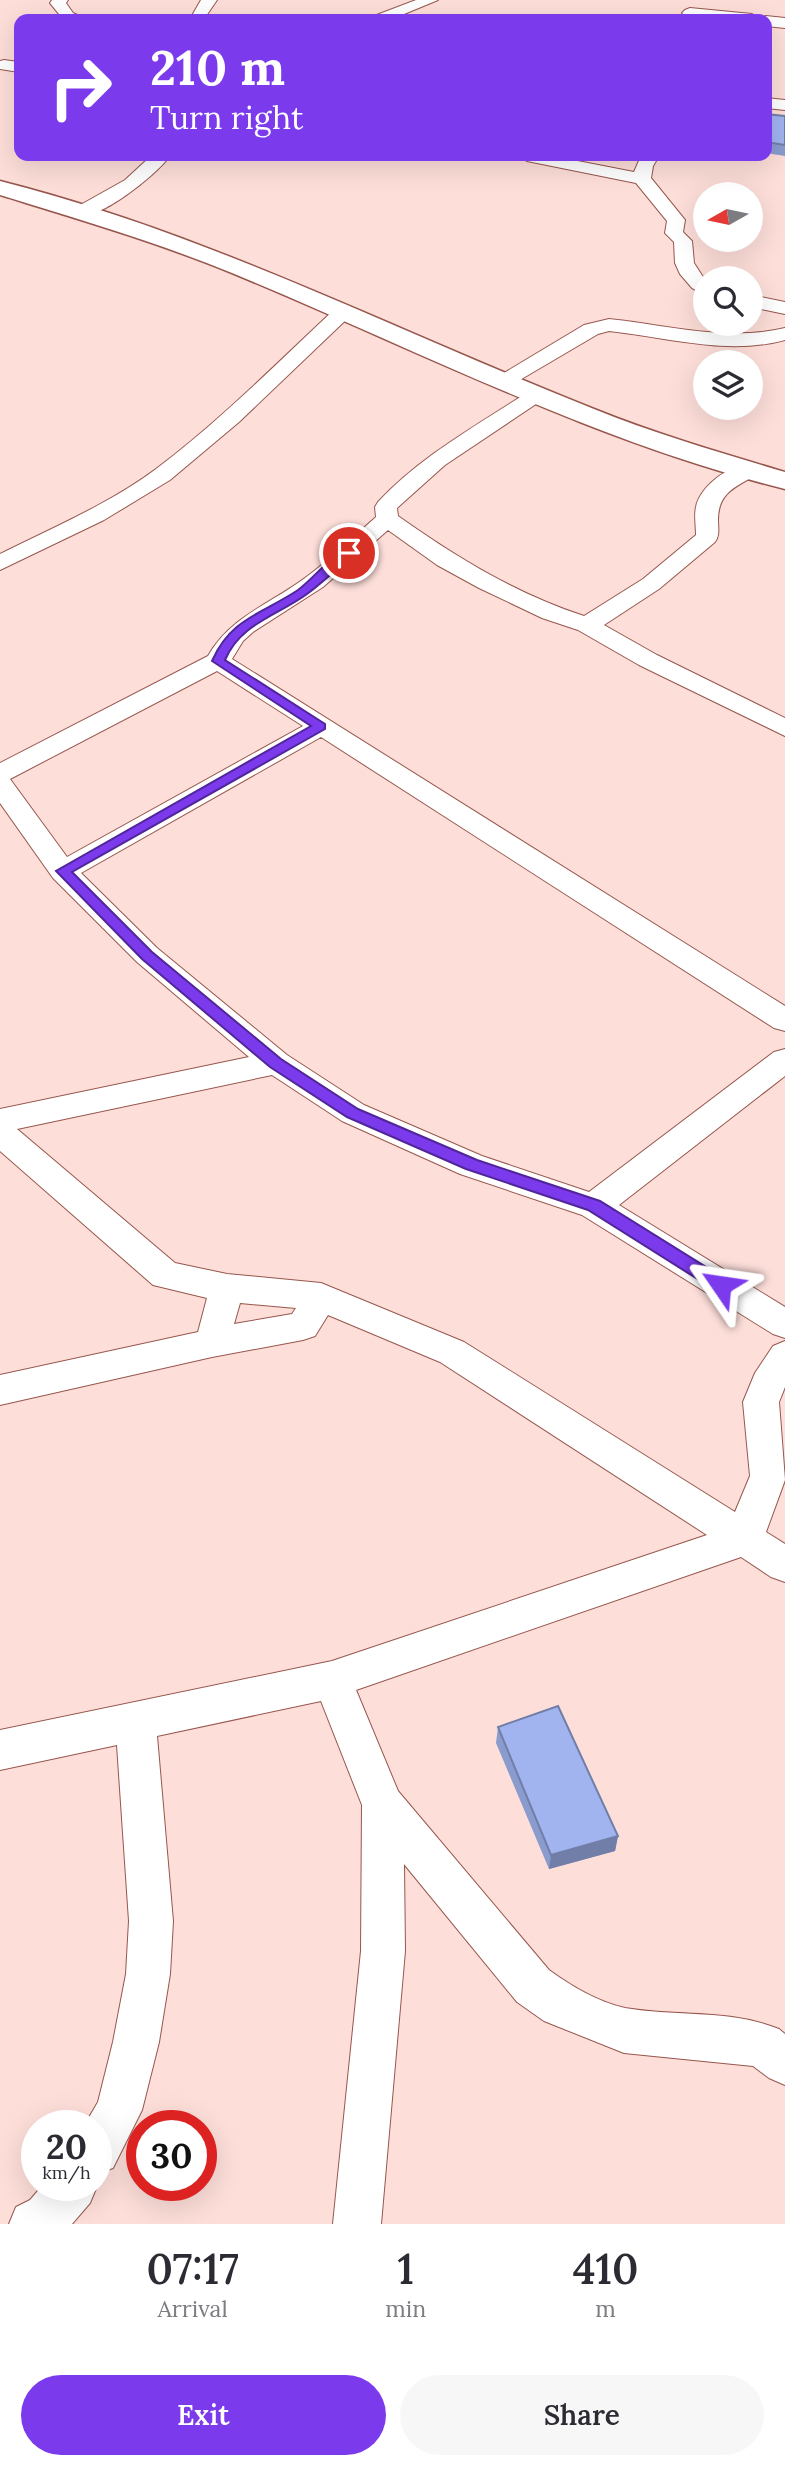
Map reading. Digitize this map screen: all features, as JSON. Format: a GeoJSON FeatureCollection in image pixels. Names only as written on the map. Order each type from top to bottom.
{"type":"FeatureCollection","features":[{"type":"Feature","properties":{"kind":"street"},"geometry":{"type":"LineString","coordinates":[[60,0],[58,3],[62,11],[68,14]]}},
{"type":"Feature","properties":{"kind":"street"},"geometry":{"type":"LineString","coordinates":[[392,14],[430,0]]}},
{"type":"Feature","properties":{"kind":"street"},"geometry":{"type":"LineString","coordinates":[[690,13],[700,14]]}},
{"type":"Feature","properties":{"kind":"street"},"geometry":{"type":"LineString","coordinates":[[81,212],[131,184],[156,161]]}},
{"type":"Feature","properties":{"kind":"street"},"geometry":{"type":"LineString","coordinates":[[552,161],[642,179],[676,220],[674,233],[683,241],[681,258],[693,281]]}},
{"type":"Feature","properties":{"kind":"street"},"geometry":{"type":"LineString","coordinates":[[642,179],[647,161]]}},
{"type":"Feature","properties":{"kind":"street"},"geometry":{"type":"LineString","coordinates":[[0,188],[81,212],[238,267],[644,436],[785,481]]}},
{"type":"Feature","properties":{"kind":"street"},"geometry":{"type":"LineString","coordinates":[[763,303],[785,308]]}},
{"type":"Feature","properties":{"kind":"street"},"geometry":{"type":"LineString","coordinates":[[0,563],[96,515],[162,475],[231,417],[343,312]]}},
{"type":"Feature","properties":{"kind":"street"},"geometry":{"type":"LineString","coordinates":[[506,380],[591,329],[609,325],[727,339],[768,339],[785,334]]}},
{"type":"Feature","properties":{"kind":"street"},"geometry":{"type":"LineString","coordinates":[[538,394],[406,486],[386,507],[387,519],[466,572],[551,613],[587,625],[648,660],[785,728]]}},
{"type":"Feature","properties":{"kind":"street"},"geometry":{"type":"LineString","coordinates":[[587,625],[651,584],[707,537],[707,506],[714,491],[748,470]]}},
{"type":"Feature","properties":{"kind":"street"},"geometry":{"type":"LineString","coordinates":[[0,774],[218,661],[226,644],[244,625],[302,592],[387,519]]}},
{"type":"Feature","properties":{"kind":"street"},"geometry":{"type":"LineString","coordinates":[[218,661],[785,1020]]}},
{"type":"Feature","properties":{"kind":"street"},"geometry":{"type":"LineString","coordinates":[[63,871],[320,727]]}},
{"type":"Feature","properties":{"kind":"street"},"geometry":{"type":"LineString","coordinates":[[0,784],[63,871],[147,955],[276,1063],[353,1113],[471,1165],[594,1206],[785,1324]]}},
{"type":"Feature","properties":{"kind":"street"},"geometry":{"type":"LineString","coordinates":[[594,1206],[785,1060]]}},
{"type":"Feature","properties":{"kind":"street"},"geometry":{"type":"LineString","coordinates":[[0,1121],[276,1063]]}},
{"type":"Feature","properties":{"kind":"street"},"geometry":{"type":"LineString","coordinates":[[0,1133],[165,1275],[228,1287],[321,1297],[452,1352],[785,1565]]}},
{"type":"Feature","properties":{"kind":"street"},"geometry":{"type":"LineString","coordinates":[[212,1343],[228,1287]]}},
{"type":"Feature","properties":{"kind":"street"},"geometry":{"type":"LineString","coordinates":[[0,1390],[212,1343],[303,1326],[321,1297]]}},
{"type":"Feature","properties":{"kind":"street"},"geometry":{"type":"LineString","coordinates":[[744,1539],[768,1476],[761,1402],[768,1384],[785,1356]]}},
{"type":"Feature","properties":{"kind":"street"},"geometry":{"type":"LineString","coordinates":[[0,1750],[332,1679],[744,1539]]}},
{"type":"Feature","properties":{"kind":"street"},"geometry":{"type":"LineString","coordinates":[[332,1679],[383,1805],[533,1986],[560,2005],[624,2030],[734,2039],[763,2045],[785,2062]]}},
{"type":"Feature","properties":{"kind":"street"},"geometry":{"type":"LineString","coordinates":[[112,2122],[119,2110],[136,2042],[148,1974],[150,1921],[135,1721]]}},
{"type":"Feature","properties":{"kind":"street"},"geometry":{"type":"LineString","coordinates":[[357,2224],[383,1951],[383,1805]]}},
{"type":"Feature","properties":{"kind":"street"},"geometry":{"type":"LineString","coordinates":[[33,2224],[47,2217],[60,2201]]}},
{"type":"Feature","properties":{"kind":"building"},"geometry":{"type":"Polygon","coordinates":[[[772,115],[785,116],[785,145],[772,143],[772,115]]]}},
{"type":"Feature","properties":{"kind":"building"},"geometry":{"type":"Polygon","coordinates":[[[558,1706],[618,1836],[551,1855],[498,1727],[558,1706]]]}},
{"type":"Feature","properties":{"kind":"route"},"geometry":{"type":"LineString","coordinates":[[349,553],[302,592],[244,625],[226,644],[218,661],[320,727],[63,871],[147,955],[276,1063],[353,1113],[471,1165],[594,1206],[721,1285]]}}]}
